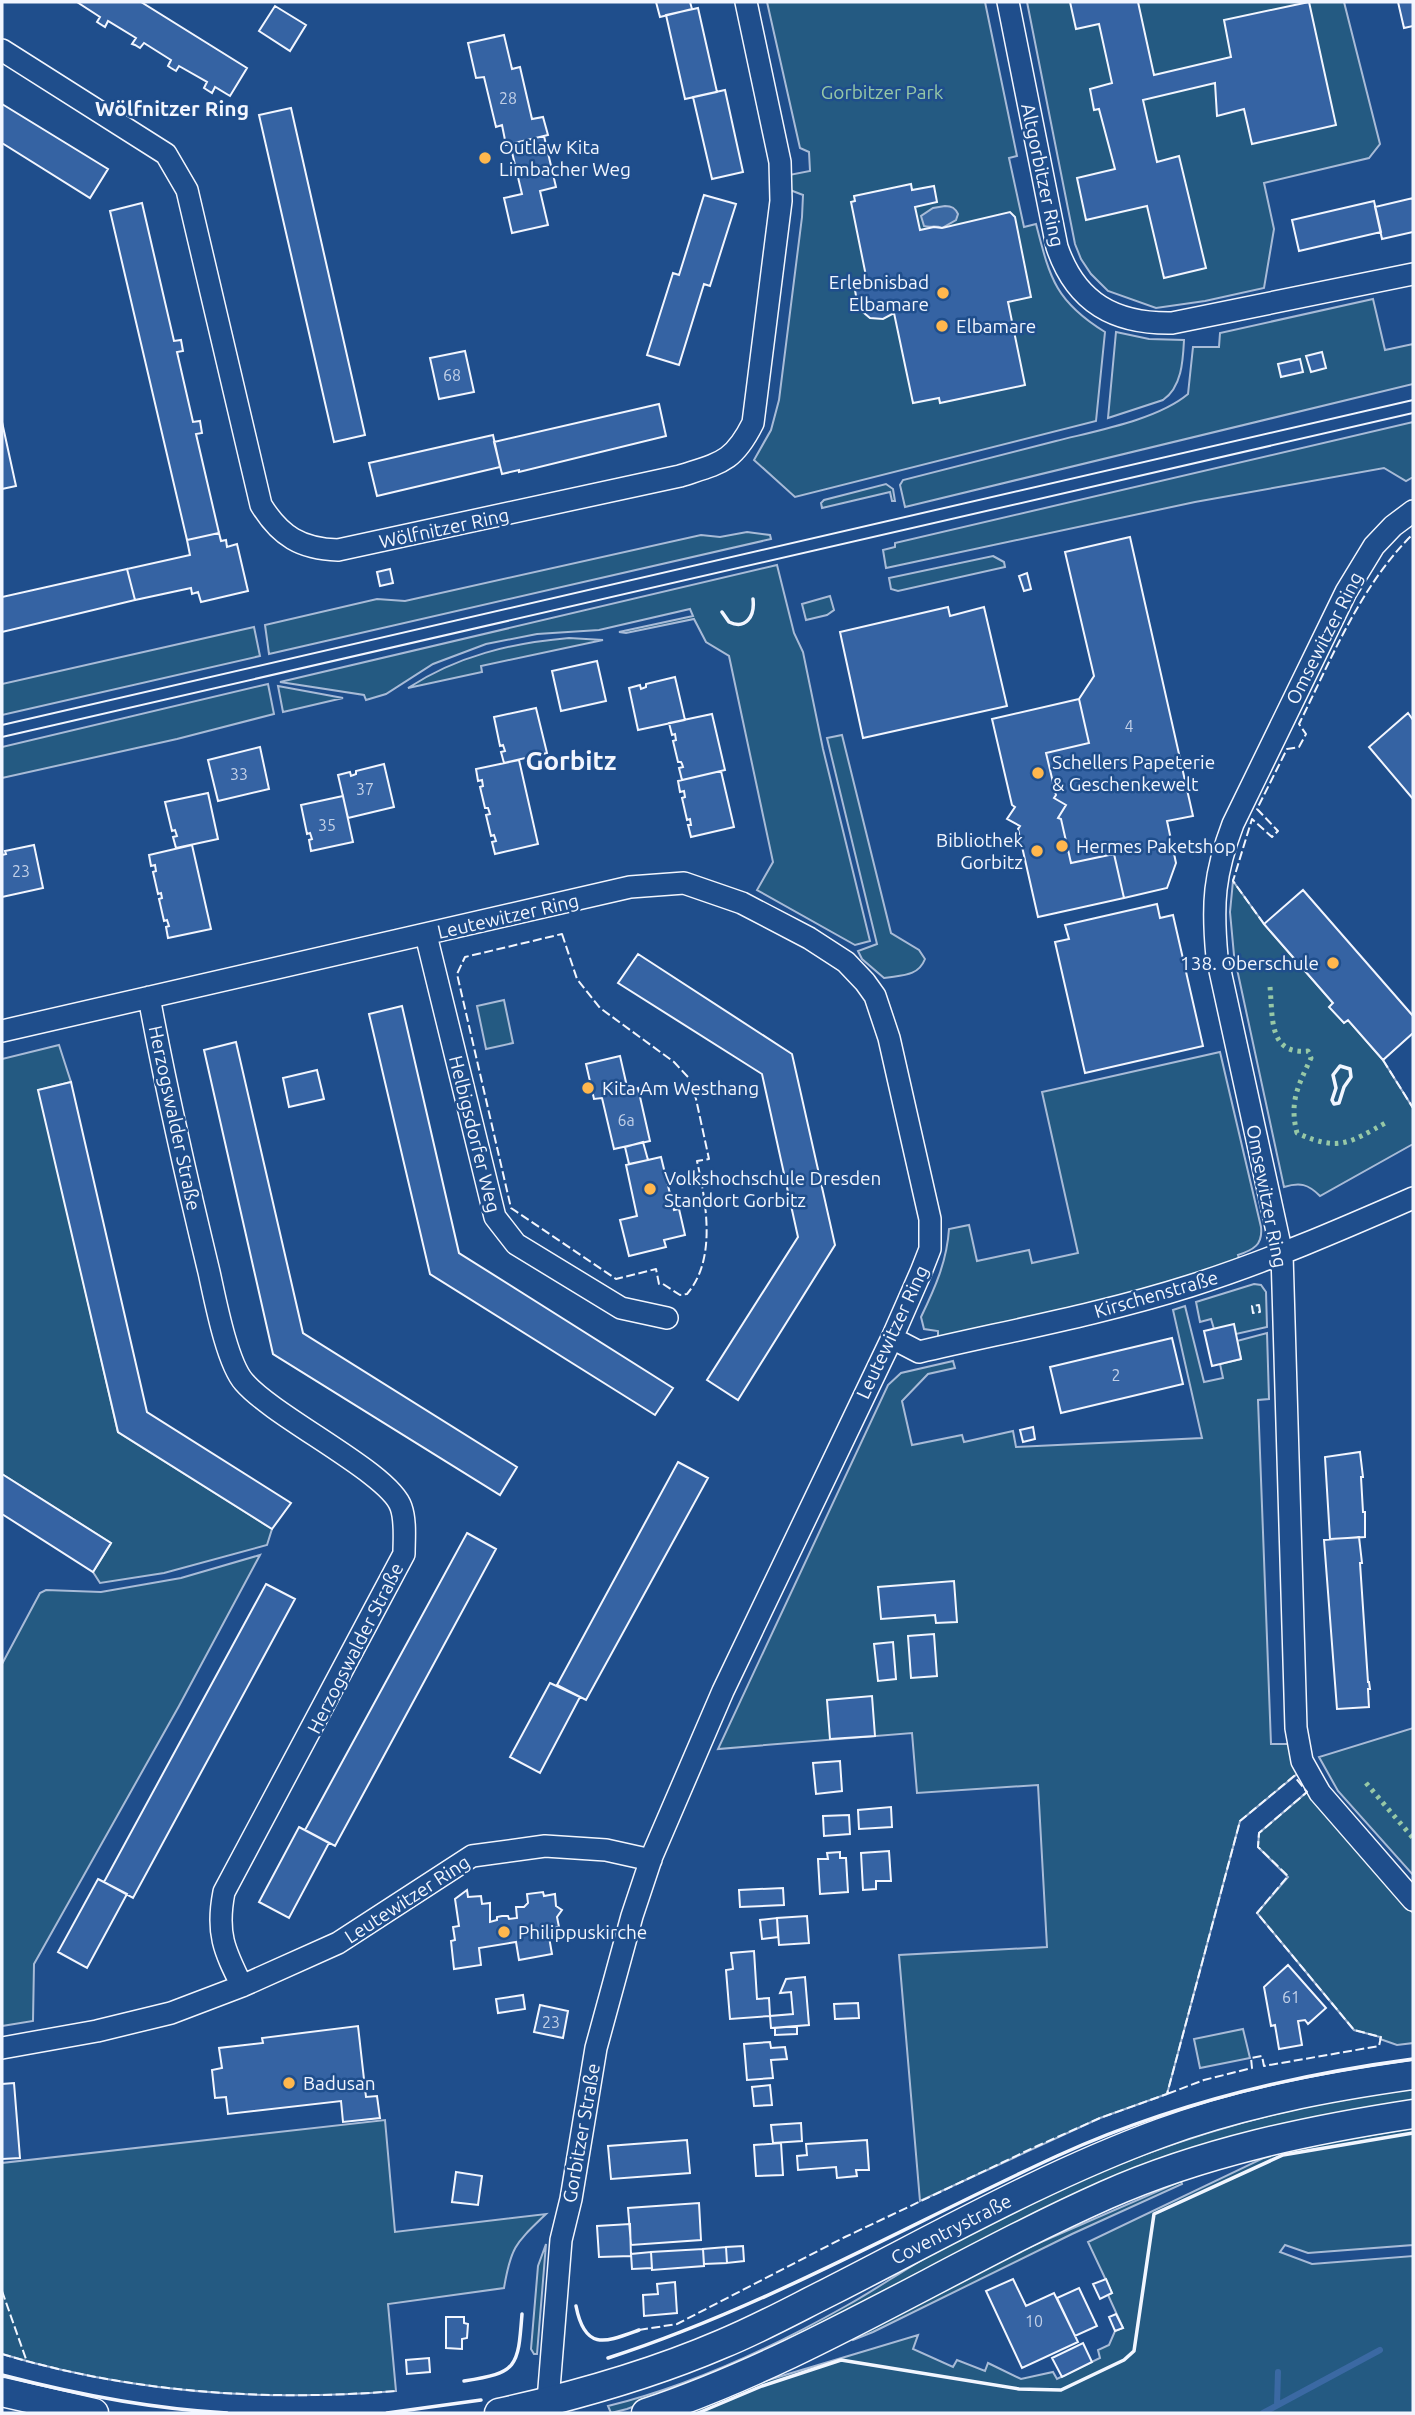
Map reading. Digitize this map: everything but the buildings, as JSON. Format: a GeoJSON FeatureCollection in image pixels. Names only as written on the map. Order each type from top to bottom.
{"type":"FeatureCollection","features":[{"type":"Feature","properties":{"kind":"main road","name":"Coventrystraße"},"geometry":{"type":"LineString","coordinates":[[499,2413],[547,2408],[723,2344],[999,2204],[1161,2133],[1230,2111],[1291,2096],[1413,2075]]}},
{"type":"Feature","properties":{"kind":"main road","name":"Coventrystraße"},"geometry":{"type":"LineString","coordinates":[[646,2413],[680,2402],[788,2355],[908,2296],[1014,2238],[1108,2194],[1175,2168],[1300,2134],[1413,2115]]}},
{"type":"Feature","properties":{"kind":"main road"},"geometry":{"type":"LineString","coordinates":[[2,2392],[94,2413]]}},
{"type":"Feature","properties":{"kind":"street","name":"Wölfnitzer Ring"},"geometry":{"type":"LineString","coordinates":[[2,50],[166,154],[187,190],[261,505],[273,524],[291,539],[322,550],[338,550],[680,476],[720,463],[741,446],[752,423],[781,201],[780,162],[746,2]]}},
{"type":"Feature","properties":{"kind":"street","name":"Altgorbitzer Ring"},"geometry":{"type":"LineString","coordinates":[[1008,2],[1057,247],[1072,279],[1084,296],[1100,307],[1132,319],[1172,323],[1413,274]]}},
{"type":"Feature","properties":{"kind":"street","name":"Omsewitzer Ring"},"geometry":{"type":"LineString","coordinates":[[1413,511],[1393,526],[1374,546],[1346,592],[1233,824],[1222,854],[1214,889],[1213,919],[1217,957],[1282,1254],[1296,1728],[1302,1761],[1320,1793],[1413,1900]]}},
{"type":"Feature","properties":{"kind":"street","name":"Leutewitzer Ring"},"geometry":{"type":"LineString","coordinates":[[2,1031],[630,887],[684,883],[742,903],[809,938],[846,962],[876,996],[889,1038],[930,1219],[930,1249],[892,1338],[723,1691],[651,1860],[606,1850],[545,1846],[472,1856],[338,1943],[242,1986],[171,2013],[97,2031],[2,2048]]}},
{"type":"Feature","properties":{"kind":"street","name":"Helbigsdorfer Weg"},"geometry":{"type":"LineString","coordinates":[[426,935],[495,1217],[516,1244],[621,1308],[667,1318]]}},
{"type":"Feature","properties":{"kind":"street","name":"Herzogswalder Straße"},"geometry":{"type":"LineString","coordinates":[[149,997],[164,1080],[223,1330],[243,1381],[303,1429],[382,1481],[401,1505],[404,1530],[404,1554],[225,1892],[219,1918],[225,1951],[242,1986]]}},
{"type":"Feature","properties":{"kind":"street","name":"Kirschenstraße"},"geometry":{"type":"LineString","coordinates":[[892,1338],[919,1352],[1187,1287],[1282,1254],[1413,1198]]}},
{"type":"Feature","properties":{"kind":"street","name":"Gorbitzer Straße"},"geometry":{"type":"LineString","coordinates":[[547,2408],[561,2241],[571,2199],[596,2048],[632,1916],[651,1860]]}},
{"type":"Feature","properties":{"kind":"green space","name":"Elbamare"},"geometry":{"type":"Polygon","coordinates":[[[767,2],[985,2],[1017,156],[1009,158],[1024,227],[1036,224],[1057,287],[1075,310],[1105,332],[1096,421],[795,497],[754,460],[771,430],[779,400],[802,217],[803,195],[790,190],[789,175],[810,171],[809,152],[800,148],[767,2]]]}},
{"type":"Feature","properties":{"kind":"green space"},"geometry":{"type":"Polygon","coordinates":[[[1027,2],[1344,2],[1380,144],[1369,158],[1264,183],[1274,229],[1264,288],[1156,308],[1108,291],[1091,274],[1075,244],[1027,2]]]}},
{"type":"Feature","properties":{"kind":"green space"},"geometry":{"type":"Polygon","coordinates":[[[1373,299],[1385,350],[1413,344],[1413,384],[905,507],[900,485],[903,480],[1125,424],[1175,403],[1188,394],[1193,347],[1219,347],[1220,333],[1373,299]]]}},
{"type":"Feature","properties":{"kind":"green space"},"geometry":{"type":"Polygon","coordinates":[[[1116,332],[1149,339],[1184,340],[1183,356],[1178,381],[1163,400],[1108,418],[1116,332]]]}},
{"type":"Feature","properties":{"kind":"green space"},"geometry":{"type":"Polygon","coordinates":[[[1413,422],[1413,477],[1406,481],[1384,468],[1195,502],[886,568],[883,550],[895,547],[895,543],[1413,422]]]}},
{"type":"Feature","properties":{"kind":"green space"},"geometry":{"type":"Polygon","coordinates":[[[886,484],[893,489],[895,501],[892,501],[890,492],[822,508],[821,503],[824,500],[886,484]]]}},
{"type":"Feature","properties":{"kind":"green space"},"geometry":{"type":"Polygon","coordinates":[[[747,532],[770,535],[771,539],[269,654],[265,625],[377,599],[405,601],[701,535],[720,537],[747,532]]]}},
{"type":"Feature","properties":{"kind":"green space"},"geometry":{"type":"Polygon","coordinates":[[[993,556],[1004,562],[1005,567],[898,591],[891,589],[889,578],[993,556]]]}},
{"type":"Feature","properties":{"kind":"green space"},"geometry":{"type":"Polygon","coordinates":[[[777,565],[794,633],[803,652],[823,749],[870,941],[855,945],[757,890],[773,862],[729,656],[706,642],[694,619],[626,633],[619,632],[693,616],[690,609],[599,630],[537,634],[486,644],[433,664],[386,694],[366,700],[364,695],[280,682],[777,565]]]}},
{"type":"Feature","properties":{"kind":"green space"},"geometry":{"type":"Polygon","coordinates":[[[830,596],[834,610],[827,615],[806,620],[802,604],[830,596]]]}},
{"type":"Feature","properties":{"kind":"green space"},"geometry":{"type":"Polygon","coordinates":[[[254,627],[260,656],[2,715],[2,684],[254,627]]]}},
{"type":"Feature","properties":{"kind":"green space"},"geometry":{"type":"Polygon","coordinates":[[[569,638],[603,640],[481,666],[482,672],[408,688],[465,659],[526,643],[569,638]]]}},
{"type":"Feature","properties":{"kind":"green space"},"geometry":{"type":"Polygon","coordinates":[[[268,684],[274,714],[177,739],[2,778],[2,747],[268,684]]]}},
{"type":"Feature","properties":{"kind":"green space"},"geometry":{"type":"Polygon","coordinates":[[[278,686],[343,698],[283,712],[278,686]]]}},
{"type":"Feature","properties":{"kind":"green space"},"geometry":{"type":"Polygon","coordinates":[[[842,735],[891,933],[919,950],[925,959],[918,969],[908,974],[884,978],[862,959],[858,951],[877,944],[827,738],[842,735]]]}},
{"type":"Feature","properties":{"kind":"green space"},"geometry":{"type":"Polygon","coordinates":[[[1233,881],[1264,924],[1333,1003],[1330,1007],[1344,1023],[1348,1020],[1383,1060],[1413,1108],[1413,1144],[1320,1196],[1303,1185],[1284,1187],[1234,955],[1230,912],[1233,881]]]}},
{"type":"Feature","properties":{"kind":"green space"},"geometry":{"type":"Polygon","coordinates":[[[504,1000],[513,1043],[486,1049],[477,1006],[504,1000]]]}},
{"type":"Feature","properties":{"kind":"green space"},"geometry":{"type":"Polygon","coordinates":[[[59,1045],[71,1082],[39,1090],[118,1432],[272,1529],[267,1545],[164,1573],[100,1583],[93,1572],[111,1543],[2,1474],[2,1059],[59,1045]]]}},
{"type":"Feature","properties":{"kind":"green space"},"geometry":{"type":"Polygon","coordinates":[[[1220,1052],[1261,1227],[1259,1242],[1252,1249],[1238,1255],[1240,1262],[1163,1286],[938,1338],[938,1331],[924,1329],[921,1317],[940,1274],[949,1229],[969,1225],[977,1261],[1029,1250],[1032,1263],[1078,1253],[1042,1092],[1220,1052]]]}},
{"type":"Feature","properties":{"kind":"green space"},"geometry":{"type":"Polygon","coordinates":[[[1254,1284],[1261,1285],[1266,1292],[1267,1327],[1236,1334],[1214,1329],[1211,1319],[1200,1322],[1196,1302],[1254,1284]]]}},
{"type":"Feature","properties":{"kind":"green space"},"geometry":{"type":"Polygon","coordinates":[[[1185,1306],[1204,1382],[1223,1378],[1220,1364],[1241,1359],[1237,1341],[1267,1333],[1269,1399],[1258,1400],[1271,1744],[1290,1744],[1297,1774],[1240,1821],[1167,2094],[1100,2118],[920,2201],[899,1955],[1047,1947],[1038,1785],[917,1793],[912,1733],[718,1749],[888,1385],[901,1373],[953,1361],[955,1368],[928,1374],[902,1401],[912,1445],[962,1435],[964,1442],[1013,1431],[1016,1447],[1202,1438],[1173,1310],[1185,1306]]]}},
{"type":"Feature","properties":{"kind":"green space"},"geometry":{"type":"Polygon","coordinates":[[[260,1555],[179,1706],[34,1964],[33,2021],[2,2026],[2,1664],[40,1593],[46,1590],[101,1592],[181,1578],[260,1555]]]}},
{"type":"Feature","properties":{"kind":"green space"},"geometry":{"type":"Polygon","coordinates":[[[1413,1728],[1413,1875],[1338,1791],[1319,1757],[1413,1728]]]}},
{"type":"Feature","properties":{"kind":"green space"},"geometry":{"type":"Polygon","coordinates":[[[1307,1792],[1413,1913],[1413,2043],[1397,2045],[1354,2030],[1257,1913],[1288,1877],[1258,1847],[1259,1833],[1307,1792]]]}},
{"type":"Feature","properties":{"kind":"green space"},"geometry":{"type":"Polygon","coordinates":[[[1243,2029],[1250,2058],[1200,2068],[1194,2039],[1243,2029]]]}},
{"type":"Feature","properties":{"kind":"green space"},"geometry":{"type":"Polygon","coordinates":[[[1413,2089],[1413,2104],[1332,2115],[815,2330],[698,2382],[627,2409],[611,2413],[608,2406],[670,2388],[790,2336],[993,2221],[1108,2169],[1167,2146],[1288,2111],[1413,2089]]]}},
{"type":"Feature","properties":{"kind":"green space"},"geometry":{"type":"Polygon","coordinates":[[[385,2120],[395,2232],[546,2214],[516,2246],[504,2288],[388,2304],[396,2391],[296,2395],[197,2391],[98,2377],[2,2354],[2,2163],[385,2120]]]}},
{"type":"Feature","properties":{"kind":"green space"},"geometry":{"type":"Polygon","coordinates":[[[1413,2128],[1413,2245],[1308,2253],[1285,2245],[1280,2252],[1312,2264],[1413,2256],[1413,2413],[687,2413],[755,2384],[918,2335],[913,2349],[953,2367],[957,2360],[985,2371],[988,2363],[1021,2379],[1053,2372],[1057,2379],[1100,2358],[1098,2350],[1109,2345],[1115,2331],[1123,2328],[1108,2295],[1112,2293],[1088,2242],[1272,2154],[1413,2128]]]}},
{"type":"Feature","properties":{"kind":"green space"},"geometry":{"type":"Polygon","coordinates":[[[1181,2181],[1182,2184],[1072,2234],[873,2332],[853,2340],[852,2338],[1025,2249],[1181,2181]]]}},
{"type":"Feature","properties":{"kind":"green space"},"geometry":{"type":"Polygon","coordinates":[[[546,2244],[537,2354],[534,2354],[531,2349],[538,2266],[546,2244]]]}},
{"type":"Feature","properties":{"kind":"shaded area"},"geometry":{"type":"Polygon","coordinates":[[[945,206],[956,210],[956,220],[942,228],[924,226],[921,216],[933,208],[945,206]]]}},
{"type":"Feature","properties":{"kind":"waterway"},"geometry":{"type":"LineString","coordinates":[[1263,2413],[1380,2350]]}},
{"type":"Feature","properties":{"kind":"waterway"},"geometry":{"type":"LineString","coordinates":[[1277,2405],[1278,2372]]}},
{"type":"Feature","properties":{"kind":"tram line"},"geometry":{"type":"LineString","coordinates":[[2,725],[1413,400]]}},
{"type":"Feature","properties":{"kind":"tram line"},"geometry":{"type":"LineString","coordinates":[[2,737],[1413,413]]}},
{"type":"Feature","properties":{"kind":"hedge"},"geometry":{"type":"LineString","coordinates":[[1270,987],[1273,1021],[1279,1040],[1295,1051],[1308,1051],[1311,1058],[1294,1103],[1297,1133],[1323,1142],[1344,1142],[1387,1122]]}},
{"type":"Feature","properties":{"kind":"hedge"},"geometry":{"type":"LineString","coordinates":[[1366,1783],[1413,1838]]}},
{"type":"Feature","properties":{"kind":"fence"},"geometry":{"type":"LineString","coordinates":[[1264,924],[1233,881],[1252,819],[1272,837],[1278,831],[1257,809],[1287,749],[1299,747],[1306,734],[1299,724],[1348,624],[1377,576],[1413,534]]}},
{"type":"Feature","properties":{"kind":"fence"},"geometry":{"type":"LineString","coordinates":[[562,934],[577,979],[600,1008],[674,1062],[688,1077],[696,1099],[709,1159],[697,1161],[707,1230],[702,1264],[687,1294],[680,1295],[659,1284],[656,1269],[616,1279],[511,1208],[457,974],[465,957],[562,934]]}},
{"type":"Feature","properties":{"kind":"fence"},"geometry":{"type":"LineString","coordinates":[[1383,1060],[1413,1108]]}},
{"type":"Feature","properties":{"kind":"fence"},"geometry":{"type":"LineString","coordinates":[[1259,1305],[1260,1312],[1253,1313],[1252,1306],[1259,1305]]}},
{"type":"Feature","properties":{"kind":"fence"},"geometry":{"type":"LineString","coordinates":[[639,2330],[677,2324],[845,2237],[1035,2147],[1100,2118],[1167,2094],[1240,1821],[1294,1776],[1307,1792],[1259,1833],[1258,1847],[1288,1876],[1257,1913],[1354,2030],[1381,2037],[1379,2046],[1264,2066],[1262,2056],[1251,2058],[1252,2068],[1204,2080],[1167,2094]]}},
{"type":"Feature","properties":{"kind":"fence"},"geometry":{"type":"LineString","coordinates":[[2,2291],[27,2362]]}},
{"type":"Feature","properties":{"kind":"fence"},"geometry":{"type":"LineString","coordinates":[[2,2354],[98,2377],[197,2391],[296,2395],[396,2391]]}},
{"type":"Feature","properties":{"kind":"wall"},"geometry":{"type":"LineString","coordinates":[[722,612],[729,622],[745,623],[751,616],[753,599]]}},
{"type":"Feature","properties":{"kind":"wall"},"geometry":{"type":"LineString","coordinates":[[1340,1066],[1350,1069],[1351,1077],[1344,1087],[1339,1103],[1334,1104],[1332,1100],[1336,1088],[1333,1075],[1340,1066]]}},
{"type":"Feature","properties":{"kind":"wall"},"geometry":{"type":"LineString","coordinates":[[608,2358],[666,2338],[779,2290],[1099,2138],[1232,2094],[1322,2074],[1413,2059]]}},
{"type":"Feature","properties":{"kind":"wall"},"geometry":{"type":"LineString","coordinates":[[698,2413],[762,2386],[841,2360],[1019,2389],[1061,2390],[1124,2360],[1134,2351],[1154,2214],[1283,2155],[1413,2133]]}},
{"type":"Feature","properties":{"kind":"wall"},"geometry":{"type":"LineString","coordinates":[[576,2306],[580,2321],[591,2337],[607,2340],[639,2330]]}},
{"type":"Feature","properties":{"kind":"wall"},"geometry":{"type":"LineString","coordinates":[[464,2381],[495,2375],[512,2364],[519,2346],[522,2314]]}},
{"type":"Feature","properties":{"kind":"wall"},"geometry":{"type":"LineString","coordinates":[[2,2375],[113,2400],[227,2413]]}},
{"type":"Feature","properties":{"kind":"wall"},"geometry":{"type":"LineString","coordinates":[[387,2413],[481,2400]]}},
{"type":"Feature","properties":{"kind":"place","name":"Outlaw Kita Limbacher Weg"},"geometry":{"type":"Point","coordinates":[485,158]}},
{"type":"Feature","properties":{"kind":"place","name":"Erlebnisbad Elbamare"},"geometry":{"type":"Point","coordinates":[943,293]}},
{"type":"Feature","properties":{"kind":"place","name":"Elbamare"},"geometry":{"type":"Point","coordinates":[942,326]}},
{"type":"Feature","properties":{"kind":"place","name":"Schellers Papeterie & Geschenkewelt"},"geometry":{"type":"Point","coordinates":[1038,773]}},
{"type":"Feature","properties":{"kind":"place","name":"Hermes Paketshop"},"geometry":{"type":"Point","coordinates":[1062,846]}},
{"type":"Feature","properties":{"kind":"place","name":"Bibliothek Gorbitz"},"geometry":{"type":"Point","coordinates":[1037,851]}},
{"type":"Feature","properties":{"kind":"place","name":"138. Oberschule"},"geometry":{"type":"Point","coordinates":[1333,963]}},
{"type":"Feature","properties":{"kind":"place","name":"Kita Am Westhang"},"geometry":{"type":"Point","coordinates":[588,1088]}},
{"type":"Feature","properties":{"kind":"place","name":"Volkshochschule Dresden Standort Gorbitz"},"geometry":{"type":"Point","coordinates":[650,1189]}},
{"type":"Feature","properties":{"kind":"place","name":"Philippuskirche"},"geometry":{"type":"Point","coordinates":[504,1932]}},
{"type":"Feature","properties":{"kind":"place","name":"Badusan"},"geometry":{"type":"Point","coordinates":[289,2083]}},
{"type":"Feature","properties":{"kind":"district","name":"Wölfnitzer Ring"},"geometry":{"type":"Point","coordinates":[172,109]}},
{"type":"Feature","properties":{"kind":"district","name":"Gorbitz"},"geometry":{"type":"Point","coordinates":[571,761]}},
{"type":"Feature","properties":{"kind":"park label","name":"Gorbitzer Park"},"geometry":{"type":"Point","coordinates":[882,92]}}]}
